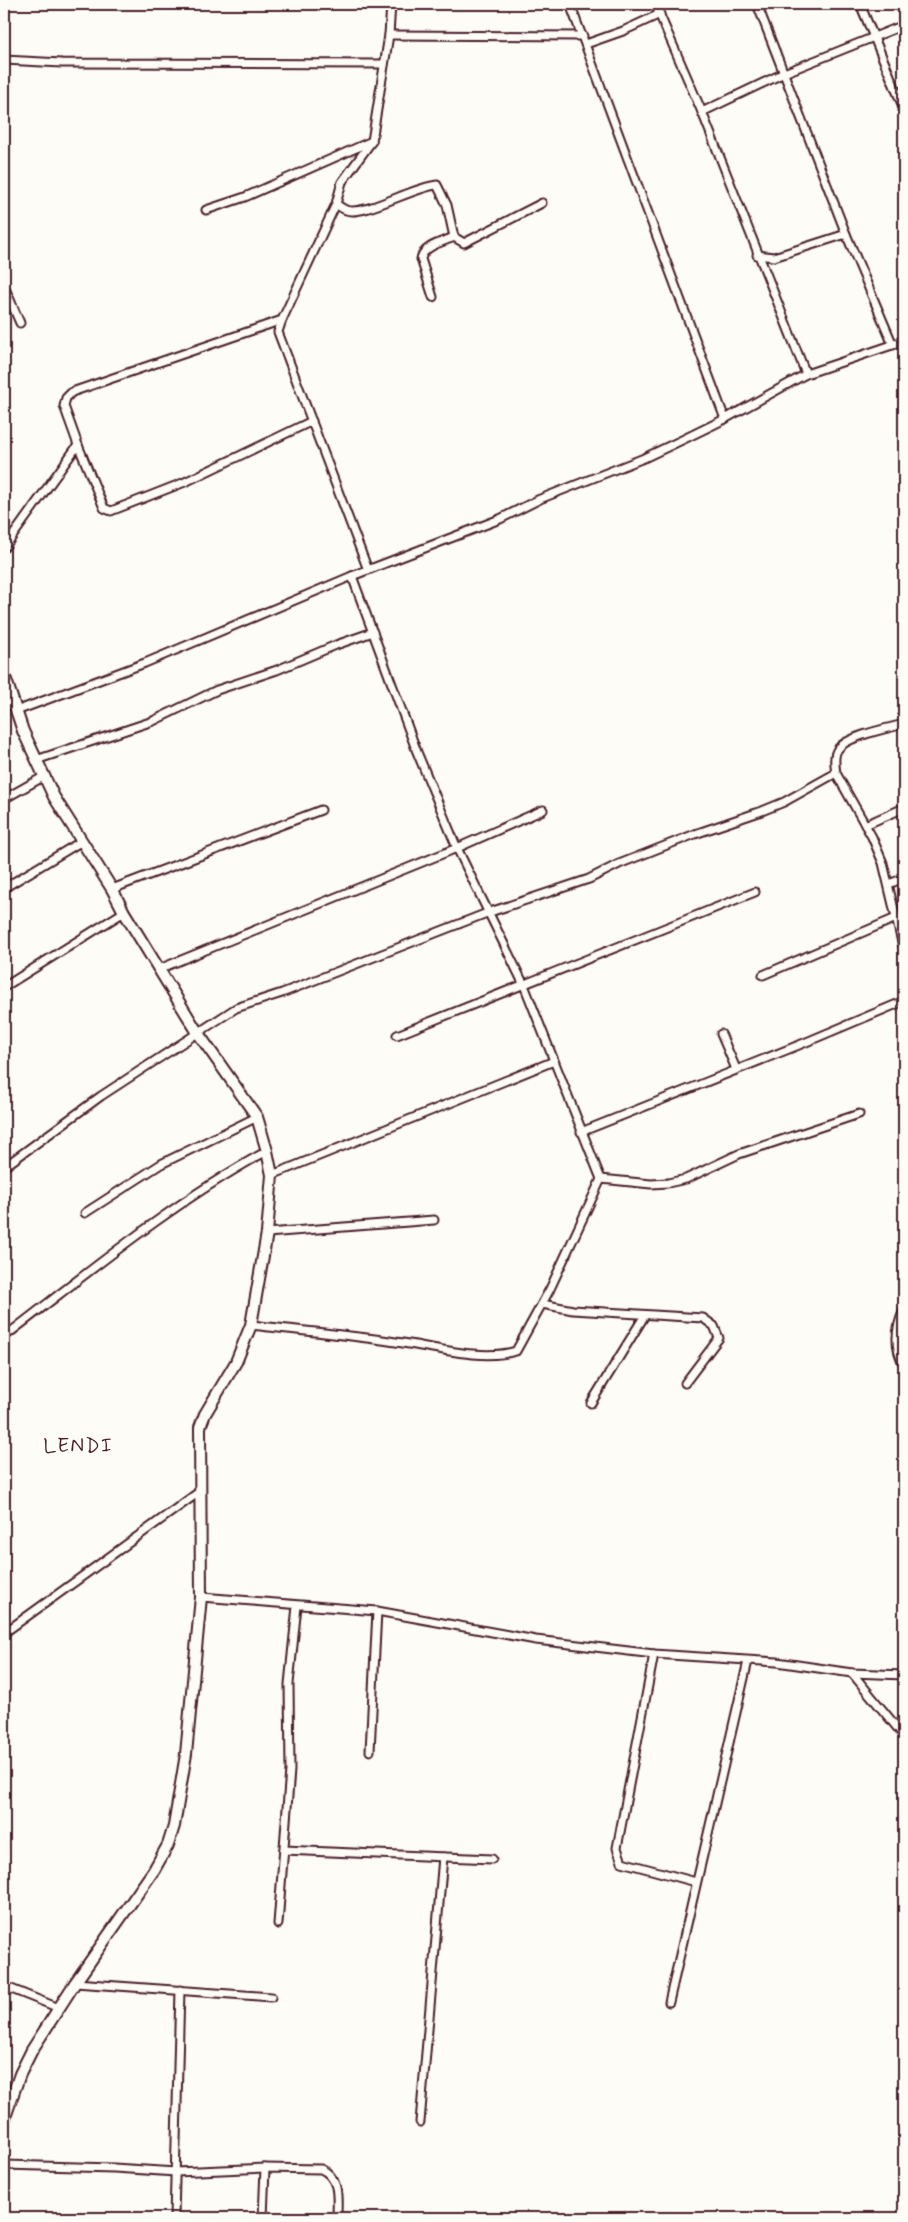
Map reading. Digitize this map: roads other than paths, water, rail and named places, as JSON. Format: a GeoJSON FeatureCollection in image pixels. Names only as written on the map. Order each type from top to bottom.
{"type":"FeatureCollection","features":[{"type":"Feature","properties":{"kind":"main road"},"geometry":{"type":"LineString","coordinates":[[4,674],[11,707],[43,777],[112,888],[124,912],[198,1033],[257,1117],[272,1175],[267,1233],[251,1325],[236,1362],[205,1414],[200,1427],[201,1596],[186,1754],[174,1826],[168,1845],[154,1870],[40,2036],[20,2074],[4,2120]]}},
{"type":"Feature","properties":{"kind":"street"},"geometry":{"type":"LineString","coordinates":[[368,570],[312,421],[280,343],[278,332],[336,204],[342,182],[372,141],[390,35],[391,4]]}},
{"type":"Feature","properties":{"kind":"street"},"geometry":{"type":"LineString","coordinates":[[570,4],[725,419]]}},
{"type":"Feature","properties":{"kind":"street"},"geometry":{"type":"LineString","coordinates":[[656,4],[702,112],[806,374]]}},
{"type":"Feature","properties":{"kind":"street"},"geometry":{"type":"LineString","coordinates":[[757,4],[846,234],[893,345]]}},
{"type":"Feature","properties":{"kind":"street"},"geometry":{"type":"LineString","coordinates":[[860,4],[904,109]]}},
{"type":"Feature","properties":{"kind":"street"},"geometry":{"type":"LineString","coordinates":[[586,44],[623,31],[660,14]]}},
{"type":"Feature","properties":{"kind":"street"},"geometry":{"type":"LineString","coordinates":[[702,112],[784,72],[904,25]]}},
{"type":"Feature","properties":{"kind":"street"},"geometry":{"type":"LineString","coordinates":[[390,35],[583,36]]}},
{"type":"Feature","properties":{"kind":"street"},"geometry":{"type":"LineString","coordinates":[[4,60],[62,63],[384,64]]}},
{"type":"Feature","properties":{"kind":"street"},"geometry":{"type":"LineString","coordinates":[[206,210],[245,197],[372,141]]}},
{"type":"Feature","properties":{"kind":"street"},"geometry":{"type":"LineString","coordinates":[[336,204],[347,211],[371,208],[408,192],[437,185],[447,205],[454,237],[464,243],[542,203]]}},
{"type":"Feature","properties":{"kind":"street"},"geometry":{"type":"LineString","coordinates":[[758,255],[774,257],[846,234]]}},
{"type":"Feature","properties":{"kind":"street"},"geometry":{"type":"LineString","coordinates":[[433,297],[421,254],[425,250],[454,237]]}},
{"type":"Feature","properties":{"kind":"street"},"geometry":{"type":"LineString","coordinates":[[4,286],[20,323]]}},
{"type":"Feature","properties":{"kind":"street"},"geometry":{"type":"LineString","coordinates":[[282,320],[72,392],[66,398],[64,406],[78,446],[104,508],[111,511],[185,482],[312,421]]}},
{"type":"Feature","properties":{"kind":"street"},"geometry":{"type":"LineString","coordinates":[[11,707],[145,663],[352,576],[463,534],[540,499],[644,458],[725,419],[806,374],[904,341]]}},
{"type":"Feature","properties":{"kind":"street"},"geometry":{"type":"LineString","coordinates":[[4,548],[78,446]]}},
{"type":"Feature","properties":{"kind":"street"},"geometry":{"type":"LineString","coordinates":[[251,1325],[498,1355],[516,1351],[542,1304],[601,1179],[524,985],[457,848],[417,752],[352,576]]}},
{"type":"Feature","properties":{"kind":"street"},"geometry":{"type":"LineString","coordinates":[[36,760],[153,721],[217,690],[278,670],[336,645],[373,632]]}},
{"type":"Feature","properties":{"kind":"street"},"geometry":{"type":"LineString","coordinates":[[904,724],[861,736],[846,743],[838,749],[835,759],[836,772],[883,863],[904,951]]}},
{"type":"Feature","properties":{"kind":"street"},"geometry":{"type":"LineString","coordinates":[[4,1167],[101,1096],[236,1008],[282,993],[487,912],[589,879],[620,864],[695,834],[784,802],[836,772]]}},
{"type":"Feature","properties":{"kind":"street"},"geometry":{"type":"LineString","coordinates":[[4,799],[43,777]]}},
{"type":"Feature","properties":{"kind":"street"},"geometry":{"type":"LineString","coordinates":[[865,825],[904,808]]}},
{"type":"Feature","properties":{"kind":"street"},"geometry":{"type":"LineString","coordinates":[[112,888],[321,810]]}},
{"type":"Feature","properties":{"kind":"street"},"geometry":{"type":"LineString","coordinates":[[159,969],[457,848],[543,810]]}},
{"type":"Feature","properties":{"kind":"street"},"geometry":{"type":"LineString","coordinates":[[4,888],[82,841]]}},
{"type":"Feature","properties":{"kind":"street"},"geometry":{"type":"LineString","coordinates":[[889,884],[904,878]]}},
{"type":"Feature","properties":{"kind":"street"},"geometry":{"type":"LineString","coordinates":[[397,1035],[756,892]]}},
{"type":"Feature","properties":{"kind":"street"},"geometry":{"type":"LineString","coordinates":[[4,987],[124,912]]}},
{"type":"Feature","properties":{"kind":"street"},"geometry":{"type":"LineString","coordinates":[[763,975],[896,918]]}},
{"type":"Feature","properties":{"kind":"street"},"geometry":{"type":"LineString","coordinates":[[581,1132],[736,1069],[804,1044],[904,1000]]}},
{"type":"Feature","properties":{"kind":"street"},"geometry":{"type":"LineString","coordinates":[[721,1034],[736,1069]]}},
{"type":"Feature","properties":{"kind":"street"},"geometry":{"type":"LineString","coordinates":[[272,1175],[554,1062]]}},
{"type":"Feature","properties":{"kind":"street"},"geometry":{"type":"LineString","coordinates":[[601,1179],[651,1184],[686,1179],[739,1154],[859,1114]]}},
{"type":"Feature","properties":{"kind":"street"},"geometry":{"type":"LineString","coordinates":[[85,1213],[161,1164],[257,1117]]}},
{"type":"Feature","properties":{"kind":"street"},"geometry":{"type":"LineString","coordinates":[[4,1337],[191,1197],[230,1171],[267,1151]]}},
{"type":"Feature","properties":{"kind":"street"},"geometry":{"type":"LineString","coordinates":[[267,1233],[434,1220]]}},
{"type":"Feature","properties":{"kind":"street"},"geometry":{"type":"LineString","coordinates":[[542,1304],[573,1310],[703,1318],[714,1326],[719,1338],[685,1383]]}},
{"type":"Feature","properties":{"kind":"street"},"geometry":{"type":"LineString","coordinates":[[904,1310],[896,1343],[904,1365]]}},
{"type":"Feature","properties":{"kind":"street"},"geometry":{"type":"LineString","coordinates":[[591,1403],[645,1315]]}},
{"type":"Feature","properties":{"kind":"street"},"geometry":{"type":"LineString","coordinates":[[4,1634],[199,1492]]}},
{"type":"Feature","properties":{"kind":"street"},"geometry":{"type":"LineString","coordinates":[[201,1596],[297,1606],[377,1611],[518,1637],[654,1654],[777,1662],[852,1673],[904,1675]]}},
{"type":"Feature","properties":{"kind":"street"},"geometry":{"type":"LineString","coordinates":[[278,1924],[291,1742],[289,1684],[297,1606]]}},
{"type":"Feature","properties":{"kind":"street"},"geometry":{"type":"LineString","coordinates":[[370,1751],[377,1611]]}},
{"type":"Feature","properties":{"kind":"street"},"geometry":{"type":"LineString","coordinates":[[654,1654],[617,1848],[622,1862],[696,1882]]}},
{"type":"Feature","properties":{"kind":"street"},"geometry":{"type":"LineString","coordinates":[[669,2002],[748,1661]]}},
{"type":"Feature","properties":{"kind":"street"},"geometry":{"type":"LineString","coordinates":[[852,1673],[904,1736]]}},
{"type":"Feature","properties":{"kind":"street"},"geometry":{"type":"LineString","coordinates":[[284,1850],[492,1859]]}},
{"type":"Feature","properties":{"kind":"street"},"geometry":{"type":"LineString","coordinates":[[420,2122],[442,1856]]}},
{"type":"Feature","properties":{"kind":"street"},"geometry":{"type":"LineString","coordinates":[[75,1983],[271,1997]]}},
{"type":"Feature","properties":{"kind":"street"},"geometry":{"type":"LineString","coordinates":[[4,1986],[59,2008]]}},
{"type":"Feature","properties":{"kind":"street"},"geometry":{"type":"LineString","coordinates":[[174,2218],[180,1990]]}},
{"type":"Feature","properties":{"kind":"street"},"geometry":{"type":"LineString","coordinates":[[4,2165],[176,2172],[265,2168],[321,2169],[329,2172],[334,2178],[337,2188],[337,2218]]}},
{"type":"Feature","properties":{"kind":"street"},"geometry":{"type":"LineString","coordinates":[[263,2218],[265,2168]]}},
{"type":"Feature","properties":{"kind":"district","name":"LENDI"},"geometry":{"type":"Point","coordinates":[78,1445]}}]}
